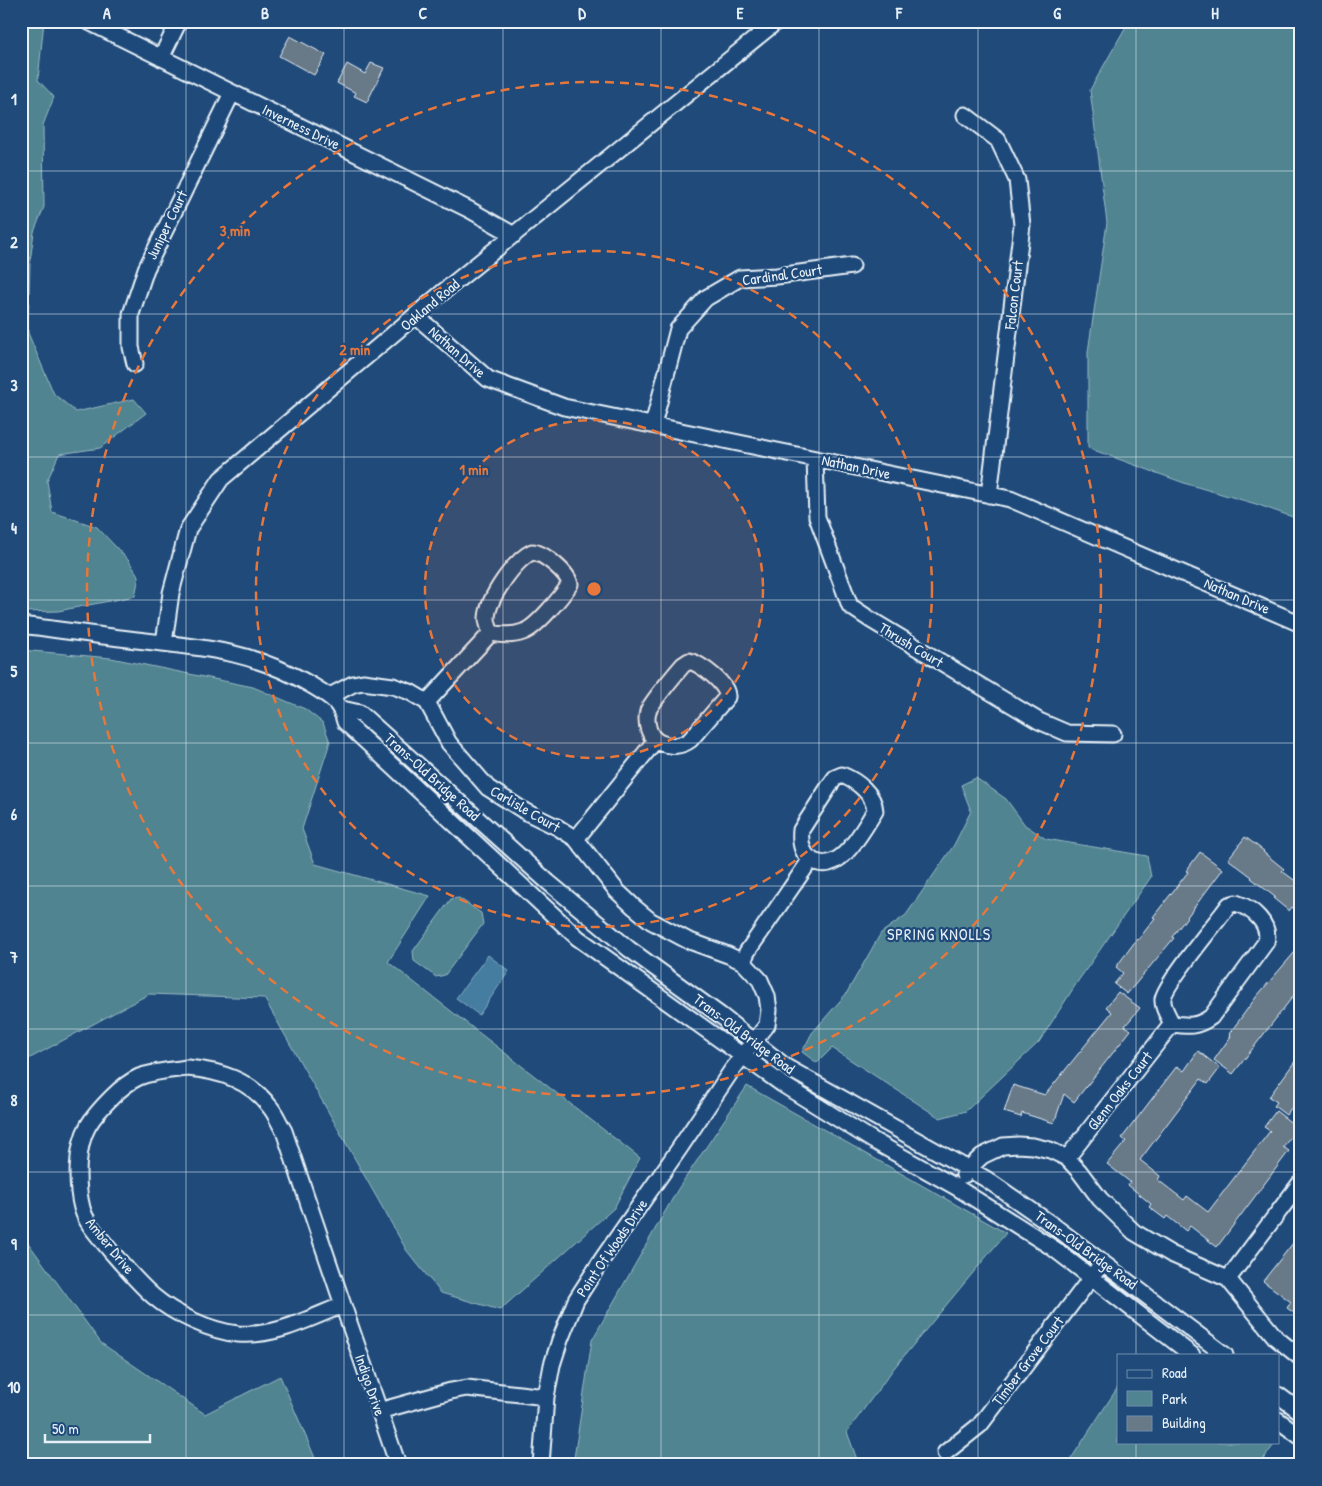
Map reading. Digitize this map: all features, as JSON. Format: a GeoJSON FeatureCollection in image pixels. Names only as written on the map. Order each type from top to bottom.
{"type":"FeatureCollection","features":[{"type":"Feature","properties":{"kind":"street","name":"Inverness Drive"},"geometry":{"type":"LineString","coordinates":[[87,21],[470,210],[514,235]]}},
{"type":"Feature","properties":{"kind":"street"},"geometry":{"type":"LineString","coordinates":[[161,58],[180,21]]}},
{"type":"Feature","properties":{"kind":"street","name":"Oakland Road"},"geometry":{"type":"LineString","coordinates":[[164,643],[171,593],[188,529],[221,479],[443,292],[777,21]]}},
{"type":"Feature","properties":{"kind":"street","name":"Juniper Court"},"geometry":{"type":"LineString","coordinates":[[135,364],[130,347],[131,314],[146,269],[232,93]]}},
{"type":"Feature","properties":{"kind":"street","name":"Falcon Court"},"geometry":{"type":"LineString","coordinates":[[965,115],[998,140],[1017,180],[1022,226],[989,495]]}},
{"type":"Feature","properties":{"kind":"street","name":"Cardinal Court"},"geometry":{"type":"LineString","coordinates":[[653,425],[678,329],[706,298],[740,278],[777,276],[852,266]]}},
{"type":"Feature","properties":{"kind":"street","name":"Nathan Drive"},"geometry":{"type":"LineString","coordinates":[[416,316],[488,379],[564,407],[1010,499],[1301,624]]}},
{"type":"Feature","properties":{"kind":"street","name":"Thrush Court"},"geometry":{"type":"LineString","coordinates":[[815,459],[817,517],[850,606],[1039,721],[1066,733],[1113,734]]}},
{"type":"Feature","properties":{"kind":"street"},"geometry":{"type":"LineString","coordinates":[[538,552],[569,578],[570,584],[566,591],[534,626],[517,633],[501,635],[491,633],[487,620],[492,598],[524,555],[538,552]]}},
{"type":"Feature","properties":{"kind":"street","name":"Trans-Old Bridge Road"},"geometry":{"type":"LineString","coordinates":[[21,625],[204,648],[245,656],[274,666],[330,696],[342,709],[346,722],[578,938],[782,1084],[828,1113],[956,1187],[1053,1248],[1191,1354]]}},
{"type":"Feature","properties":{"kind":"street"},"geometry":{"type":"LineString","coordinates":[[330,696],[353,684],[363,682],[393,686],[410,692],[427,702],[491,633]]}},
{"type":"Feature","properties":{"kind":"street"},"geometry":{"type":"LineString","coordinates":[[689,661],[697,663],[723,684],[727,692],[726,697],[690,740],[684,744],[675,745],[665,745],[655,741],[649,730],[648,709],[683,664],[689,661]]}},
{"type":"Feature","properties":{"kind":"street","name":"Carlisle Court"},"geometry":{"type":"LineString","coordinates":[[427,702],[449,743],[488,788],[526,812],[558,827],[576,839],[617,891],[651,921],[687,940],[743,962],[760,980],[767,996],[769,1010],[767,1025],[744,1056]]}},
{"type":"Feature","properties":{"kind":"street","name":"Trans-Old Bridge Road"},"geometry":{"type":"LineString","coordinates":[[342,709],[360,713],[548,882],[629,949],[786,1067],[986,1179],[1054,1226],[1224,1354]]}},
{"type":"Feature","properties":{"kind":"street","name":"Carlisle Court"},"geometry":{"type":"LineString","coordinates":[[576,839],[655,741]]}},
{"type":"Feature","properties":{"kind":"street"},"geometry":{"type":"LineString","coordinates":[[842,775],[870,794],[875,803],[875,811],[846,854],[835,861],[822,863],[811,859],[803,851],[800,838],[802,830],[835,778],[842,775]]}},
{"type":"Feature","properties":{"kind":"street"},"geometry":{"type":"LineString","coordinates":[[743,962],[811,859]]}},
{"type":"Feature","properties":{"kind":"street"},"geometry":{"type":"LineString","coordinates":[[1230,904],[1242,905],[1262,921],[1267,928],[1266,942],[1211,1017],[1200,1024],[1186,1026],[1172,1024],[1166,1012],[1163,998],[1169,985],[1230,904]]}},
{"type":"Feature","properties":{"kind":"street","name":"Glenn Oaks Court"},"geometry":{"type":"LineString","coordinates":[[1067,1158],[1172,1024]]}},
{"type":"Feature","properties":{"kind":"street","name":"Point Of Woods Drive"},"geometry":{"type":"LineString","coordinates":[[541,1465],[546,1397],[552,1365],[576,1300],[732,1070],[744,1056]]}},
{"type":"Feature","properties":{"kind":"street","name":"Amber Drive"},"geometry":{"type":"LineString","coordinates":[[188,1068],[211,1070],[245,1083],[270,1107],[284,1131],[343,1305],[296,1324],[267,1333],[240,1334],[225,1332],[188,1319],[154,1296],[117,1258],[92,1228],[82,1209],[78,1182],[79,1156],[87,1128],[99,1110],[122,1087],[139,1078],[161,1072],[188,1068]]}},
{"type":"Feature","properties":{"kind":"street"},"geometry":{"type":"LineString","coordinates":[[956,1187],[968,1169],[982,1156],[1003,1146],[1033,1146],[1050,1150],[1067,1158],[1100,1199],[1134,1232],[1170,1254],[1228,1279],[1276,1338],[1301,1358]]}},
{"type":"Feature","properties":{"kind":"street"},"geometry":{"type":"LineString","coordinates":[[1228,1279],[1301,1182]]}},
{"type":"Feature","properties":{"kind":"street","name":"Timber Grove Court"},"geometry":{"type":"LineString","coordinates":[[945,1453],[980,1425],[1091,1277],[1104,1263]]}},
{"type":"Feature","properties":{"kind":"street","name":"Indigo Drive"},"geometry":{"type":"LineString","coordinates":[[343,1305],[398,1465]]}},
{"type":"Feature","properties":{"kind":"street"},"geometry":{"type":"LineString","coordinates":[[379,1411],[467,1388],[546,1397]]}},
{"type":"Feature","properties":{"kind":"street"},"geometry":{"type":"LineString","coordinates":[[1280,1396],[1301,1412]]}},
{"type":"Feature","properties":{"kind":"street"},"geometry":{"type":"LineString","coordinates":[[1280,1421],[1301,1437]]}},
{"type":"Feature","properties":{"kind":"green space"},"geometry":{"type":"Polygon","coordinates":[[[21,21],[44,21],[38,80],[54,97],[43,125],[44,207],[34,232],[30,262],[28,333],[54,394],[76,412],[134,399],[146,413],[100,448],[59,454],[47,481],[52,512],[97,527],[129,561],[139,577],[135,596],[58,611],[21,612],[21,21]]]}},
{"type":"Feature","properties":{"kind":"green space"},"geometry":{"type":"Polygon","coordinates":[[[1129,21],[1301,21],[1301,520],[1256,504],[1187,484],[1088,448],[1088,352],[1107,223],[1090,90],[1129,21]]]}},
{"type":"Feature","properties":{"kind":"green space"},"geometry":{"type":"Polygon","coordinates":[[[21,650],[111,658],[253,687],[305,709],[323,723],[330,742],[302,829],[315,864],[430,896],[388,962],[640,1158],[614,1208],[500,1310],[441,1293],[407,1251],[264,998],[149,994],[21,1063],[21,650]]]}},
{"type":"Feature","properties":{"kind":"green space"},"geometry":{"type":"Polygon","coordinates":[[[976,778],[1006,799],[1025,825],[1046,839],[1147,856],[1151,877],[1078,981],[1039,1042],[966,1111],[940,1118],[832,1048],[817,1063],[802,1052],[812,1033],[846,994],[881,933],[906,915],[954,845],[971,811],[961,785],[976,778]]]}},
{"type":"Feature","properties":{"kind":"green space"},"geometry":{"type":"Polygon","coordinates":[[[459,898],[481,913],[483,924],[445,975],[436,977],[414,961],[413,951],[451,899],[459,898]]]}},
{"type":"Feature","properties":{"kind":"green space"},"geometry":{"type":"Polygon","coordinates":[[[747,1086],[1006,1233],[894,1368],[847,1432],[859,1465],[573,1465],[592,1340],[678,1189],[747,1086]]]}},
{"type":"Feature","properties":{"kind":"green space"},"geometry":{"type":"Polygon","coordinates":[[[21,1233],[101,1343],[205,1414],[280,1376],[318,1465],[21,1465],[21,1233]]]}},
{"type":"Feature","properties":{"kind":"green space"},"geometry":{"type":"Polygon","coordinates":[[[1117,1389],[1117,1444],[1275,1444],[1259,1465],[1067,1465],[1117,1389]]]}},
{"type":"Feature","properties":{"kind":"water"},"geometry":{"type":"Polygon","coordinates":[[[488,955],[509,971],[479,1015],[456,998],[488,955]]]}},
{"type":"Feature","properties":{"kind":"building"},"geometry":{"type":"Polygon","coordinates":[[[290,36],[326,55],[314,75],[279,56],[290,36]]]}},
{"type":"Feature","properties":{"kind":"building"},"geometry":{"type":"Polygon","coordinates":[[[371,63],[384,68],[367,102],[354,96],[356,93],[337,83],[347,64],[365,74],[371,63]]]}},
{"type":"Feature","properties":{"kind":"building"},"geometry":{"type":"Polygon","coordinates":[[[1245,837],[1284,869],[1282,871],[1301,885],[1301,914],[1292,907],[1289,911],[1252,877],[1228,859],[1245,837]]]}},
{"type":"Feature","properties":{"kind":"building"},"geometry":{"type":"Polygon","coordinates":[[[1200,852],[1223,869],[1172,937],[1174,938],[1127,994],[1114,984],[1123,973],[1116,967],[1155,918],[1153,917],[1188,872],[1186,871],[1200,852]]]}},
{"type":"Feature","properties":{"kind":"building"},"geometry":{"type":"Polygon","coordinates":[[[1301,945],[1301,986],[1233,1074],[1214,1060],[1231,1036],[1229,1034],[1257,996],[1301,945]]]}},
{"type":"Feature","properties":{"kind":"building"},"geometry":{"type":"Polygon","coordinates":[[[1118,992],[1140,1008],[1125,1026],[1131,1030],[1074,1102],[1064,1094],[1054,1123],[1022,1113],[1021,1117],[1004,1112],[1013,1085],[1045,1095],[1112,1012],[1106,1007],[1118,992]]]}},
{"type":"Feature","properties":{"kind":"building"},"geometry":{"type":"Polygon","coordinates":[[[1198,1051],[1220,1068],[1208,1084],[1201,1079],[1140,1160],[1160,1176],[1158,1180],[1184,1200],[1187,1196],[1208,1212],[1270,1131],[1264,1127],[1276,1111],[1298,1128],[1283,1147],[1289,1151],[1217,1247],[1190,1226],[1186,1231],[1167,1216],[1165,1219],[1149,1207],[1151,1204],[1128,1185],[1130,1182],[1107,1164],[1126,1141],[1122,1138],[1177,1066],[1184,1071],[1198,1051]]]}},
{"type":"Feature","properties":{"kind":"building"},"geometry":{"type":"Polygon","coordinates":[[[1301,1053],[1301,1095],[1286,1115],[1274,1106],[1277,1102],[1269,1097],[1301,1053]]]}},
{"type":"Feature","properties":{"kind":"building"},"geometry":{"type":"Polygon","coordinates":[[[1301,1233],[1301,1318],[1287,1308],[1291,1302],[1263,1281],[1301,1233]]]}},
{"type":"Feature","properties":{"kind":"district","name":"SPRING KNOLLS"},"geometry":{"type":"Point","coordinates":[939,934]}}]}
